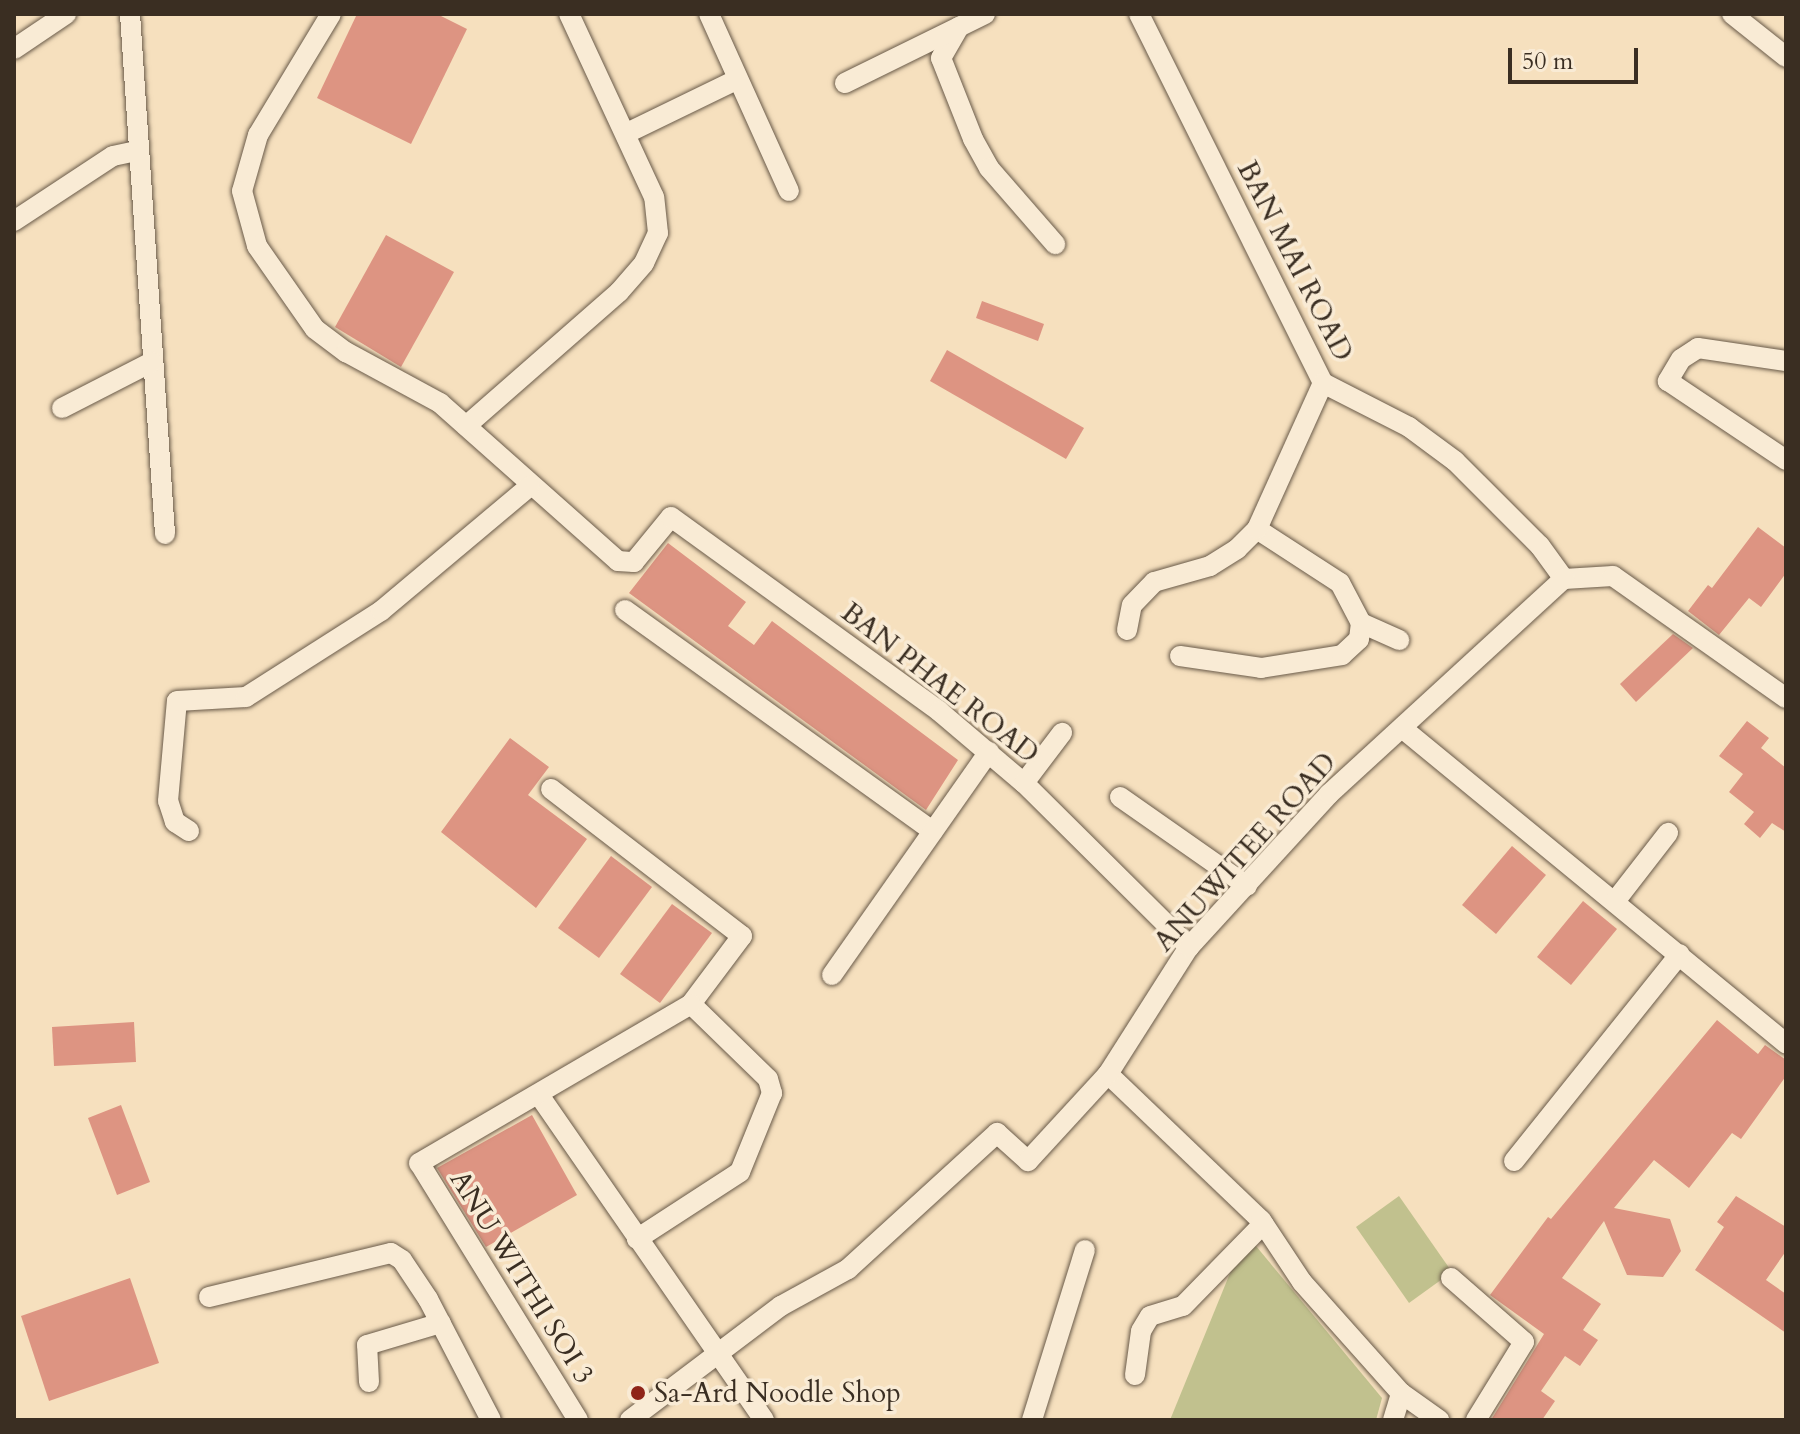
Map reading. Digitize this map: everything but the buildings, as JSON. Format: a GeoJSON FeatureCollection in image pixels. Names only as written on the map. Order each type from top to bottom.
{"type":"FeatureCollection","features":[{"type":"Feature","properties":{"kind":"street"},"geometry":{"type":"LineString","coordinates":[[14,49],[66,14]]}},
{"type":"Feature","properties":{"kind":"street"},"geometry":{"type":"LineString","coordinates":[[130,14],[165,534]]}},
{"type":"Feature","properties":{"kind":"street"},"geometry":{"type":"LineString","coordinates":[[189,831],[175,822],[168,801],[175,706],[180,700],[246,697],[381,611],[530,486],[440,403],[346,352],[315,329],[257,246],[242,191],[258,135],[331,14]]}},
{"type":"Feature","properties":{"kind":"street"},"geometry":{"type":"LineString","coordinates":[[466,426],[619,292],[644,263],[658,233],[654,197],[627,133],[569,14]]}},
{"type":"Feature","properties":{"kind":"street"},"geometry":{"type":"LineString","coordinates":[[709,14],[789,191]]}},
{"type":"Feature","properties":{"kind":"street"},"geometry":{"type":"LineString","coordinates":[[845,83],[985,14]]}},
{"type":"Feature","properties":{"kind":"street","name":"BAN MAI ROAD"},"geometry":{"type":"LineString","coordinates":[[1139,14],[1323,383],[1409,427],[1455,461],[1540,546],[1564,579]]}},
{"type":"Feature","properties":{"kind":"street"},"geometry":{"type":"LineString","coordinates":[[1732,14],[1786,57]]}},
{"type":"Feature","properties":{"kind":"street"},"geometry":{"type":"LineString","coordinates":[[959,27],[941,58],[973,139],[989,168],[1055,244]]}},
{"type":"Feature","properties":{"kind":"street"},"geometry":{"type":"LineString","coordinates":[[627,133],[738,79]]}},
{"type":"Feature","properties":{"kind":"street"},"geometry":{"type":"LineString","coordinates":[[14,221],[113,156],[137,151]]}},
{"type":"Feature","properties":{"kind":"street"},"geometry":{"type":"LineString","coordinates":[[1786,361],[1698,348],[1681,359],[1668,381],[1786,460]]}},
{"type":"Feature","properties":{"kind":"street"},"geometry":{"type":"LineString","coordinates":[[62,408],[152,362]]}},
{"type":"Feature","properties":{"kind":"street"},"geometry":{"type":"LineString","coordinates":[[1127,630],[1132,605],[1147,588],[1210,566],[1237,549],[1257,529],[1323,383]]}},
{"type":"Feature","properties":{"kind":"street","name":"BAN PHAE ROAD"},"geometry":{"type":"LineString","coordinates":[[530,486],[618,561],[634,562],[671,517],[989,752],[1189,947]]}},
{"type":"Feature","properties":{"kind":"street"},"geometry":{"type":"LineString","coordinates":[[1180,656],[1261,668],[1342,655],[1359,639],[1361,623],[1340,583],[1257,529]]}},
{"type":"Feature","properties":{"kind":"street"},"geometry":{"type":"LineString","coordinates":[[1564,579],[1613,576],[1786,698]]}},
{"type":"Feature","properties":{"kind":"street","name":"ANUWITEE ROAD"},"geometry":{"type":"LineString","coordinates":[[719,1357],[781,1306],[848,1269],[997,1133],[1028,1161],[1108,1074],[1189,947],[1329,794],[1510,623],[1564,579]]}},
{"type":"Feature","properties":{"kind":"street"},"geometry":{"type":"LineString","coordinates":[[625,610],[933,831]]}},
{"type":"Feature","properties":{"kind":"street"},"geometry":{"type":"LineString","coordinates":[[1361,623],[1399,640]]}},
{"type":"Feature","properties":{"kind":"street"},"geometry":{"type":"LineString","coordinates":[[1402,728],[1616,900],[1786,1043]]}},
{"type":"Feature","properties":{"kind":"street"},"geometry":{"type":"LineString","coordinates":[[1024,783],[1062,733]]}},
{"type":"Feature","properties":{"kind":"street"},"geometry":{"type":"LineString","coordinates":[[832,975],[989,752]]}},
{"type":"Feature","properties":{"kind":"street"},"geometry":{"type":"LineString","coordinates":[[551,789],[742,936],[691,1004],[539,1095],[764,1420]]}},
{"type":"Feature","properties":{"kind":"street"},"geometry":{"type":"LineString","coordinates":[[1120,797],[1247,886]]}},
{"type":"Feature","properties":{"kind":"street"},"geometry":{"type":"LineString","coordinates":[[1616,900],[1668,833]]}},
{"type":"Feature","properties":{"kind":"street"},"geometry":{"type":"LineString","coordinates":[[1514,1161],[1680,954]]}},
{"type":"Feature","properties":{"kind":"street"},"geometry":{"type":"LineString","coordinates":[[637,1239],[740,1172],[772,1093],[768,1079],[691,1004]]}},
{"type":"Feature","properties":{"kind":"street"},"geometry":{"type":"LineString","coordinates":[[1108,1074],[1263,1224],[1302,1282],[1401,1393],[1439,1420]]}},
{"type":"Feature","properties":{"kind":"street","name":"ANU WITHI SOI 3"},"geometry":{"type":"LineString","coordinates":[[539,1095],[419,1163],[578,1420]]}},
{"type":"Feature","properties":{"kind":"street"},"geometry":{"type":"LineString","coordinates":[[1135,1375],[1141,1331],[1150,1316],[1183,1306],[1263,1224]]}},
{"type":"Feature","properties":{"kind":"street"},"geometry":{"type":"LineString","coordinates":[[1032,1420],[1085,1250]]}},
{"type":"Feature","properties":{"kind":"street"},"geometry":{"type":"LineString","coordinates":[[209,1297],[391,1253],[402,1260],[441,1323],[491,1420]]}},
{"type":"Feature","properties":{"kind":"street"},"geometry":{"type":"LineString","coordinates":[[1451,1278],[1524,1342],[1476,1420]]}},
{"type":"Feature","properties":{"kind":"street"},"geometry":{"type":"LineString","coordinates":[[369,1382],[367,1345],[441,1323]]}},
{"type":"Feature","properties":{"kind":"street"},"geometry":{"type":"LineString","coordinates":[[630,1420],[719,1357]]}},
{"type":"Feature","properties":{"kind":"street"},"geometry":{"type":"LineString","coordinates":[[1393,1420],[1401,1393]]}},
{"type":"Feature","properties":{"kind":"green space"},"geometry":{"type":"Polygon","coordinates":[[[1399,1196],[1452,1272],[1409,1303],[1356,1227],[1399,1196]]]}},
{"type":"Feature","properties":{"kind":"green space"},"geometry":{"type":"Polygon","coordinates":[[[1246,1234],[1382,1398],[1376,1420],[1170,1420],[1246,1234]]]}},
{"type":"Feature","properties":{"kind":"place","name":"Sa-Ard Noodle Shop"},"geometry":{"type":"Point","coordinates":[638,1393]}}]}
